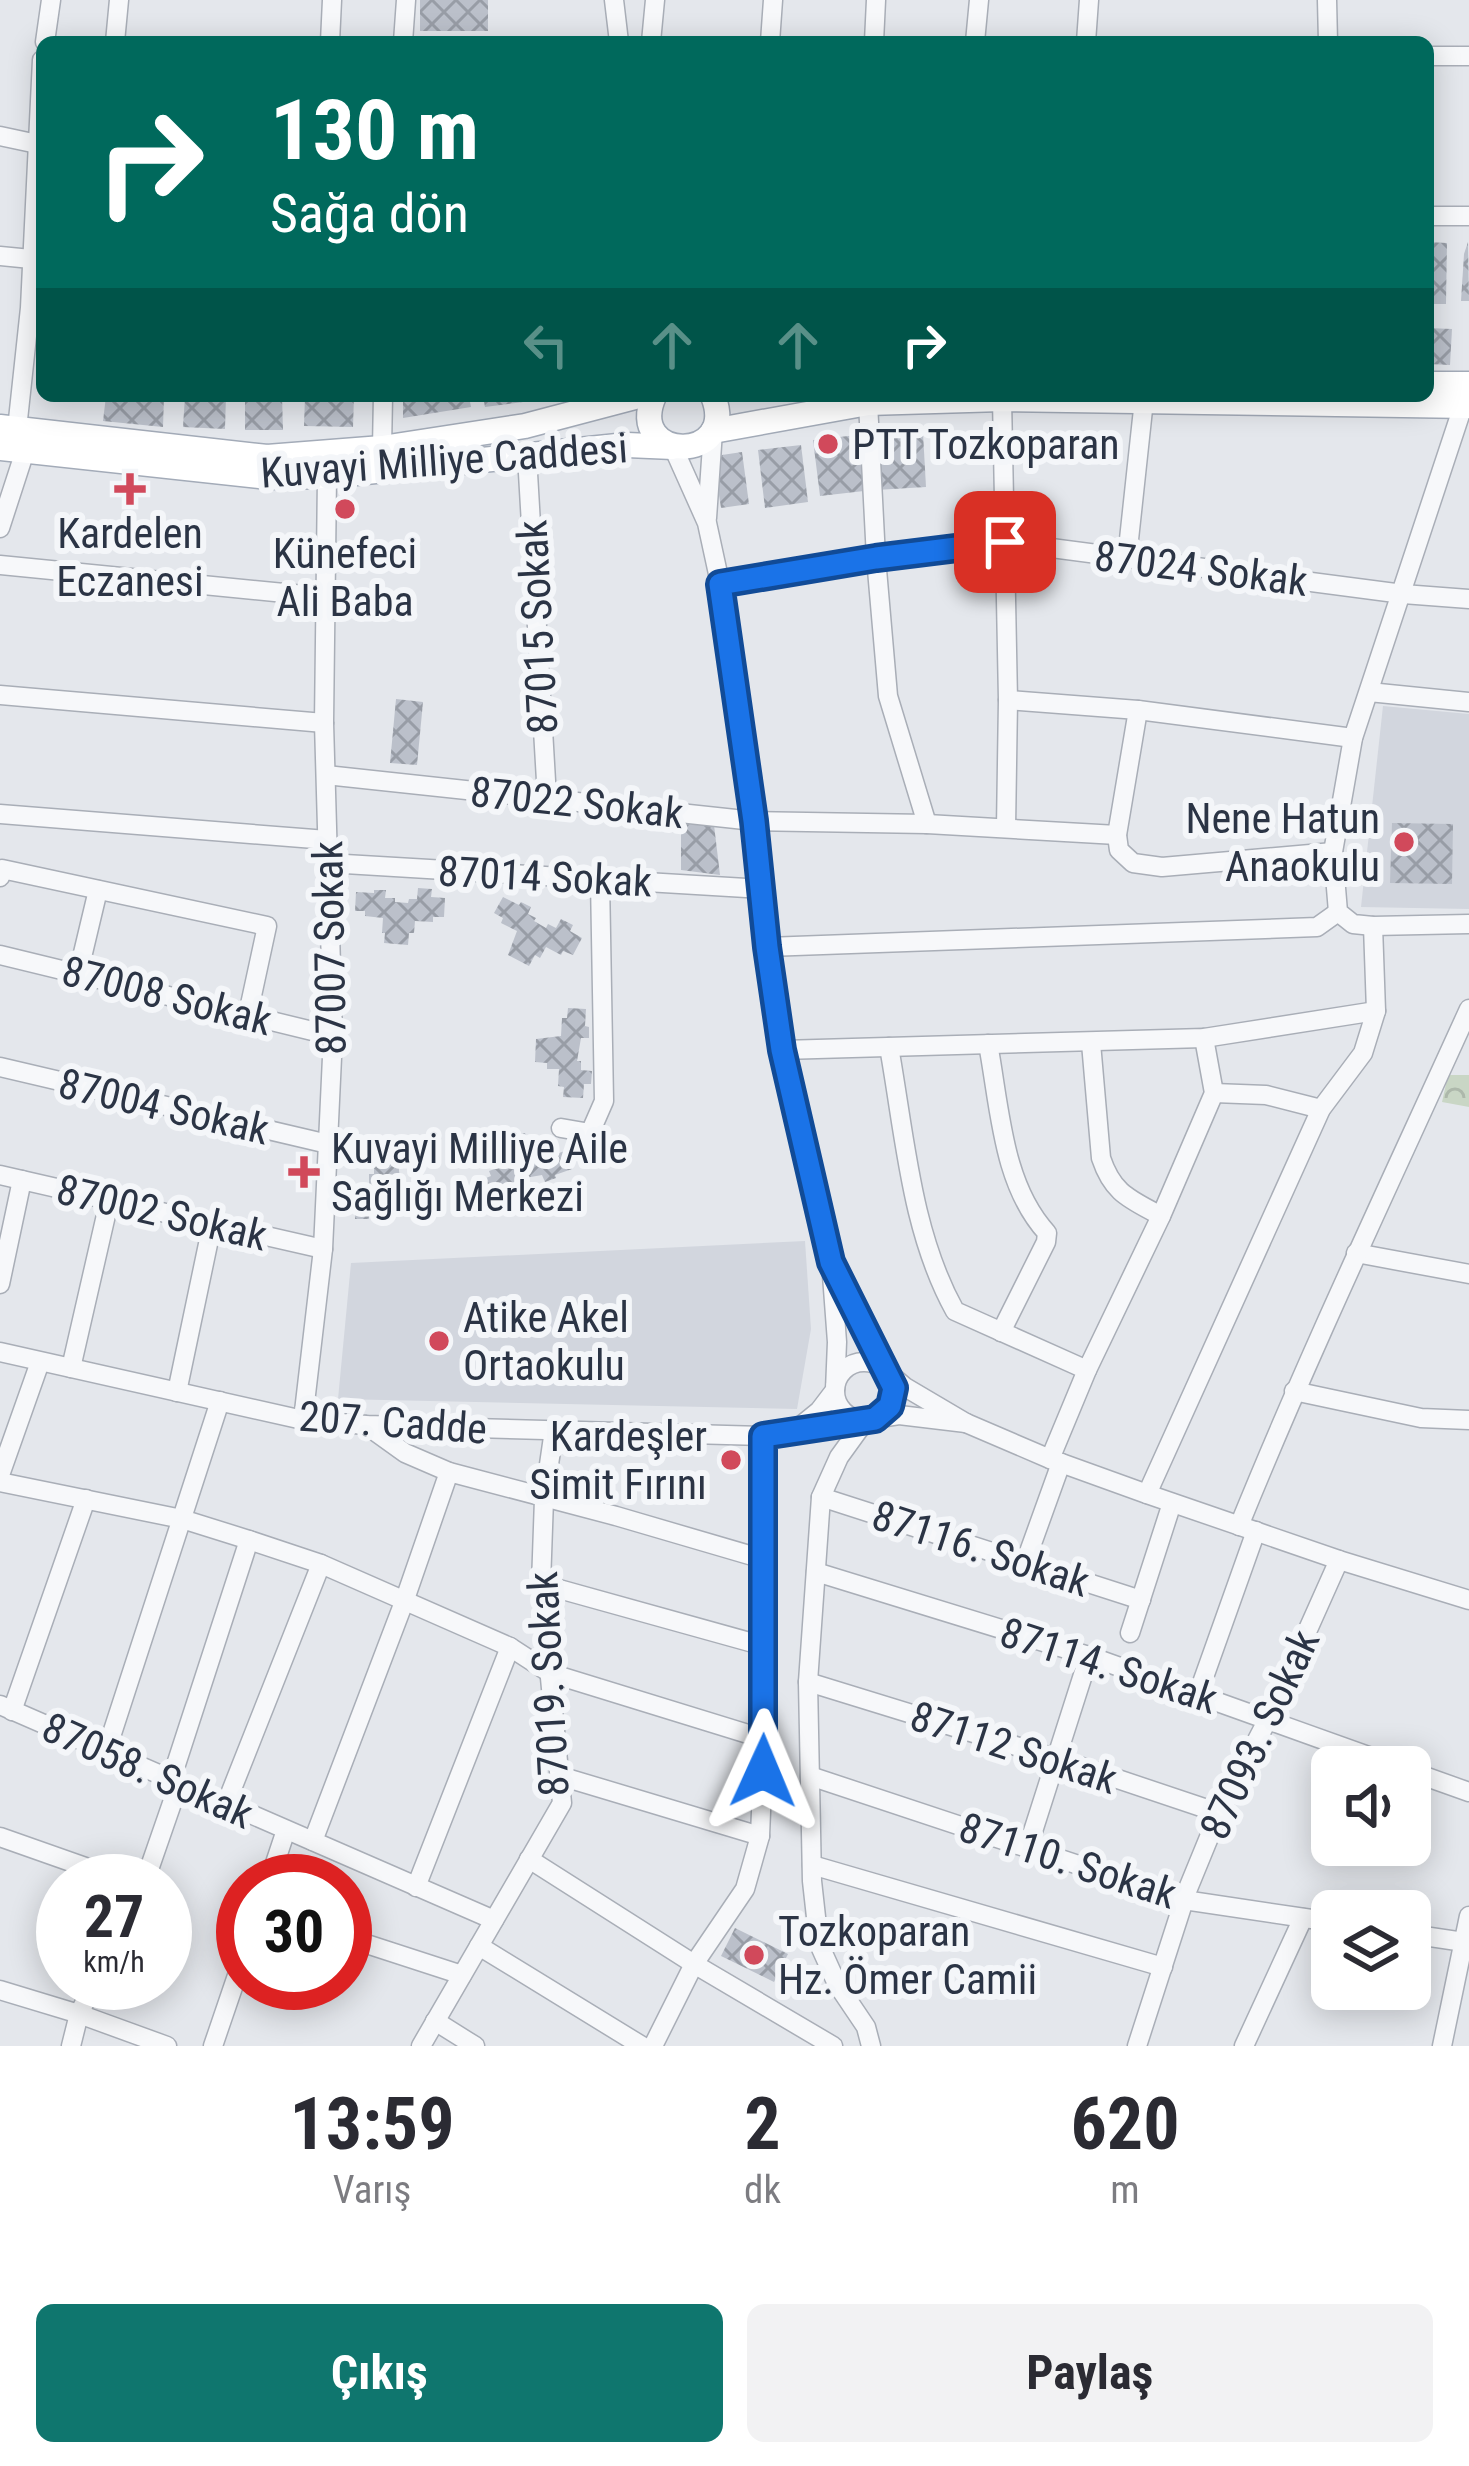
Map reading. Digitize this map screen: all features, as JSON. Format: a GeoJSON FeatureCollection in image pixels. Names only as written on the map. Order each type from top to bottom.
{"type":"FeatureCollection","features":[{"type":"Feature","properties":{"kind":"main road"},"geometry":{"type":"LineString","coordinates":[[1434,386],[1467,398]]}},
{"type":"Feature","properties":{"kind":"main road"},"geometry":{"type":"LineString","coordinates":[[1434,398],[1467,398]]}},
{"type":"Feature","properties":{"kind":"main road","name":"Kuvayi Milliye Caddesi"},"geometry":{"type":"LineString","coordinates":[[11,439],[267,458],[382,448],[525,425],[615,402]]}},
{"type":"Feature","properties":{"kind":"main road"},"geometry":{"type":"LineString","coordinates":[[652,402],[650,424],[663,442],[674,447],[696,446],[713,431],[895,402]]}},
{"type":"Feature","properties":{"kind":"main road"},"geometry":{"type":"LineString","coordinates":[[713,431],[715,402]]}},
{"type":"Feature","properties":{"kind":"main road","name":"Kuvayi Milliye Caddesi"},"geometry":{"type":"LineString","coordinates":[[11,439],[268,477],[328,476],[627,445],[674,447]]}},
{"type":"Feature","properties":{"kind":"street"},"geometry":{"type":"LineString","coordinates":[[45,36],[50,0]]}},
{"type":"Feature","properties":{"kind":"street"},"geometry":{"type":"LineString","coordinates":[[116,36],[119,0]]}},
{"type":"Feature","properties":{"kind":"street"},"geometry":{"type":"LineString","coordinates":[[330,36],[332,0]]}},
{"type":"Feature","properties":{"kind":"street"},"geometry":{"type":"LineString","coordinates":[[403,36],[406,0]]}},
{"type":"Feature","properties":{"kind":"street"},"geometry":{"type":"LineString","coordinates":[[614,0],[618,36]]}},
{"type":"Feature","properties":{"kind":"street"},"geometry":{"type":"LineString","coordinates":[[652,36],[655,0]]}},
{"type":"Feature","properties":{"kind":"street"},"geometry":{"type":"LineString","coordinates":[[770,36],[773,0]]}},
{"type":"Feature","properties":{"kind":"street"},"geometry":{"type":"LineString","coordinates":[[874,36],[875,0]]}},
{"type":"Feature","properties":{"kind":"street"},"geometry":{"type":"LineString","coordinates":[[976,36],[979,0]]}},
{"type":"Feature","properties":{"kind":"street"},"geometry":{"type":"LineString","coordinates":[[1086,36],[1089,0]]}},
{"type":"Feature","properties":{"kind":"street"},"geometry":{"type":"LineString","coordinates":[[1327,0],[1328,36]]}},
{"type":"Feature","properties":{"kind":"street"},"geometry":{"type":"LineString","coordinates":[[1434,56],[1469,56]]}},
{"type":"Feature","properties":{"kind":"street"},"geometry":{"type":"LineString","coordinates":[[0,136],[36,144]]}},
{"type":"Feature","properties":{"kind":"street"},"geometry":{"type":"LineString","coordinates":[[0,528],[36,308],[31,259],[36,188]]}},
{"type":"Feature","properties":{"kind":"street"},"geometry":{"type":"LineString","coordinates":[[1434,216],[1469,216]]}},
{"type":"Feature","properties":{"kind":"street"},"geometry":{"type":"LineString","coordinates":[[0,256],[31,259]]}},
{"type":"Feature","properties":{"kind":"street"},"geometry":{"type":"LineString","coordinates":[[1467,398],[1353,738],[1333,852],[1338,912],[1353,924],[1469,924]]}},
{"type":"Feature","properties":{"kind":"street"},"geometry":{"type":"LineString","coordinates":[[382,448],[383,402]]}},
{"type":"Feature","properties":{"kind":"street"},"geometry":{"type":"LineString","coordinates":[[1002,402],[1006,828]]}},
{"type":"Feature","properties":{"kind":"street"},"geometry":{"type":"LineString","coordinates":[[1127,558],[1144,402]]}},
{"type":"Feature","properties":{"kind":"street"},"geometry":{"type":"LineString","coordinates":[[868,403],[888,696],[927,824]]}},
{"type":"Feature","properties":{"kind":"street"},"geometry":{"type":"LineString","coordinates":[[707,523],[713,431]]}},
{"type":"Feature","properties":{"kind":"street"},"geometry":{"type":"LineString","coordinates":[[674,447],[707,523],[720,584],[782,1050],[831,1262],[836,1400],[847,1415],[866,1421]]}},
{"type":"Feature","properties":{"kind":"street","name":"87015 Sokak"},"geometry":{"type":"LineString","coordinates":[[527,456],[547,798]]}},
{"type":"Feature","properties":{"kind":"street","name":"87007 Sokak"},"geometry":{"type":"LineString","coordinates":[[303,1420],[323,1249],[333,1036],[324,723],[328,476]]}},
{"type":"Feature","properties":{"kind":"street","name":"87024 Sokak"},"geometry":{"type":"LineString","coordinates":[[720,584],[1005,542],[1469,599]]}},
{"type":"Feature","properties":{"kind":"street"},"geometry":{"type":"LineString","coordinates":[[0,565],[325,597]]}},
{"type":"Feature","properties":{"kind":"street"},"geometry":{"type":"LineString","coordinates":[[1369,692],[1469,702]]}},
{"type":"Feature","properties":{"kind":"street"},"geometry":{"type":"LineString","coordinates":[[0,695],[324,723]]}},
{"type":"Feature","properties":{"kind":"street"},"geometry":{"type":"LineString","coordinates":[[1008,700],[1138,710],[1353,738]]}},
{"type":"Feature","properties":{"kind":"street"},"geometry":{"type":"LineString","coordinates":[[1138,710],[1117,835],[1119,850],[1132,863],[1162,867],[1333,852]]}},
{"type":"Feature","properties":{"kind":"street","name":"87022 Sokak"},"geometry":{"type":"LineString","coordinates":[[326,776],[754,821],[927,824],[1117,835]]}},
{"type":"Feature","properties":{"kind":"street"},"geometry":{"type":"LineString","coordinates":[[0,814],[327,840]]}},
{"type":"Feature","properties":{"kind":"street","name":"87014 Sokak"},"geometry":{"type":"LineString","coordinates":[[328,863],[763,889]]}},
{"type":"Feature","properties":{"kind":"street"},"geometry":{"type":"LineString","coordinates":[[1,873],[267,926],[248,1014]]}},
{"type":"Feature","properties":{"kind":"street"},"geometry":{"type":"LineString","coordinates":[[561,1128],[590,1132],[604,1101],[600,880]]}},
{"type":"Feature","properties":{"kind":"street"},"geometry":{"type":"LineString","coordinates":[[78,974],[98,890]]}},
{"type":"Feature","properties":{"kind":"street"},"geometry":{"type":"LineString","coordinates":[[767,947],[1317,927],[1338,912]]}},
{"type":"Feature","properties":{"kind":"street"},"geometry":{"type":"LineString","coordinates":[[1147,1494],[1321,1108],[1363,1052],[1376,1012],[1373,926]]}},
{"type":"Feature","properties":{"kind":"street","name":"87008 Sokak"},"geometry":{"type":"LineString","coordinates":[[0,956],[333,1036]]}},
{"type":"Feature","properties":{"kind":"street"},"geometry":{"type":"LineString","coordinates":[[1198,1694],[1294,1390],[1469,1009]]}},
{"type":"Feature","properties":{"kind":"street"},"geometry":{"type":"LineString","coordinates":[[782,1050],[1204,1038],[1376,1012]]}},
{"type":"Feature","properties":{"kind":"street"},"geometry":{"type":"LineString","coordinates":[[1025,1563],[1088,1370],[1214,1093],[1204,1038]]}},
{"type":"Feature","properties":{"kind":"street"},"geometry":{"type":"LineString","coordinates":[[1091,1043],[1101,1159],[1107,1176],[1120,1194],[1162,1216]]}},
{"type":"Feature","properties":{"kind":"street"},"geometry":{"type":"LineString","coordinates":[[988,1045],[1013,1177],[1046,1233],[1046,1242],[1001,1332]]}},
{"type":"Feature","properties":{"kind":"street"},"geometry":{"type":"LineString","coordinates":[[889,1047],[919,1218],[930,1259],[955,1311],[1088,1370]]}},
{"type":"Feature","properties":{"kind":"street","name":"87004 Sokak"},"geometry":{"type":"LineString","coordinates":[[0,1067],[328,1144]]}},
{"type":"Feature","properties":{"kind":"street"},"geometry":{"type":"LineString","coordinates":[[1214,1093],[1266,1095],[1321,1108]]}},
{"type":"Feature","properties":{"kind":"street","name":"87002 Sokak"},"geometry":{"type":"LineString","coordinates":[[0,1175],[323,1249]]}},
{"type":"Feature","properties":{"kind":"street"},"geometry":{"type":"LineString","coordinates":[[0,1284],[22,1180]]}},
{"type":"Feature","properties":{"kind":"street"},"geometry":{"type":"LineString","coordinates":[[71,1368],[109,1202]]}},
{"type":"Feature","properties":{"kind":"street"},"geometry":{"type":"LineString","coordinates":[[177,1392],[212,1225]]}},
{"type":"Feature","properties":{"kind":"street"},"geometry":{"type":"LineString","coordinates":[[1355,1253],[1469,1274]]}},
{"type":"Feature","properties":{"kind":"street"},"geometry":{"type":"LineString","coordinates":[[831,1262],[891,1378],[893,1397],[883,1414],[866,1421],[838,1457],[821,1497],[808,1682],[812,1865],[819,1944],[837,1984],[866,2026],[872,2046]]}},
{"type":"Feature","properties":{"kind":"street","name":"207. Cadde"},"geometry":{"type":"LineString","coordinates":[[0,1352],[303,1420],[366,1425],[763,1436],[899,1415],[966,1423]]}},
{"type":"Feature","properties":{"kind":"street"},"geometry":{"type":"LineString","coordinates":[[40,1362],[0,1478],[182,1519],[321,1564],[510,1647],[550,1673],[764,1739]]}},
{"type":"Feature","properties":{"kind":"street"},"geometry":{"type":"LineString","coordinates":[[792,1433],[820,1411],[842,1372],[868,1362],[966,1423],[1055,1461],[1469,1600]]}},
{"type":"Feature","properties":{"kind":"street"},"geometry":{"type":"LineString","coordinates":[[1294,1390],[1421,1418],[1469,1420]]}},
{"type":"Feature","properties":{"kind":"street"},"geometry":{"type":"LineString","coordinates":[[106,1752],[220,1401]]}},
{"type":"Feature","properties":{"kind":"street"},"geometry":{"type":"LineString","coordinates":[[366,1425],[405,1453],[449,1472],[764,1559]]}},
{"type":"Feature","properties":{"kind":"street","name":"87019. Sokak"},"geometry":{"type":"LineString","coordinates":[[421,2046],[562,1802],[541,1584],[544,1499],[554,1430]]}},
{"type":"Feature","properties":{"kind":"street"},"geometry":{"type":"LineString","coordinates":[[652,2046],[694,1964],[745,1889],[760,1836],[763,1436]]}},
{"type":"Feature","properties":{"kind":"street"},"geometry":{"type":"LineString","coordinates":[[313,1841],[449,1472]]}},
{"type":"Feature","properties":{"kind":"street","name":"87116. Sokak"},"geometry":{"type":"LineString","coordinates":[[821,1497],[1141,1600]]}},
{"type":"Feature","properties":{"kind":"street"},"geometry":{"type":"LineString","coordinates":[[6,1708],[86,1499]]}},
{"type":"Feature","properties":{"kind":"street"},"geometry":{"type":"LineString","coordinates":[[1130,1633],[1172,1503]]}},
{"type":"Feature","properties":{"kind":"street"},"geometry":{"type":"LineString","coordinates":[[153,1854],[249,1540]]}},
{"type":"Feature","properties":{"kind":"street","name":"87093. Sokak"},"geometry":{"type":"LineString","coordinates":[[1137,2046],[1184,1900],[1339,1560]]}},
{"type":"Feature","properties":{"kind":"street"},"geometry":{"type":"LineString","coordinates":[[226,1804],[321,1564]]}},
{"type":"Feature","properties":{"kind":"street","name":"87114. Sokak"},"geometry":{"type":"LineString","coordinates":[[816,1572],[1089,1656],[1342,1746]]}},
{"type":"Feature","properties":{"kind":"street"},"geometry":{"type":"LineString","coordinates":[[541,1584],[764,1646]]}},
{"type":"Feature","properties":{"kind":"street"},"geometry":{"type":"LineString","coordinates":[[416,1887],[510,1647]]}},
{"type":"Feature","properties":{"kind":"street"},"geometry":{"type":"LineString","coordinates":[[1028,1847],[1089,1656]]}},
{"type":"Feature","properties":{"kind":"street","name":"87112 Sokak"},"geometry":{"type":"LineString","coordinates":[[808,1682],[1220,1814]]}},
{"type":"Feature","properties":{"kind":"street","name":"87058. Sokak"},"geometry":{"type":"LineString","coordinates":[[6,1708],[494,1920]]}},
{"type":"Feature","properties":{"kind":"street"},"geometry":{"type":"LineString","coordinates":[[560,1776],[760,1836]]}},
{"type":"Feature","properties":{"kind":"street","name":"87110. Sokak"},"geometry":{"type":"LineString","coordinates":[[810,1776],[1184,1900],[1311,1919]]}},
{"type":"Feature","properties":{"kind":"street"},"geometry":{"type":"LineString","coordinates":[[1431,1778],[1469,1792]]}},
{"type":"Feature","properties":{"kind":"street"},"geometry":{"type":"LineString","coordinates":[[278,1854],[286,1830]]}},
{"type":"Feature","properties":{"kind":"street"},"geometry":{"type":"LineString","coordinates":[[0,1837],[48,1854]]}},
{"type":"Feature","properties":{"kind":"street"},"geometry":{"type":"LineString","coordinates":[[529,1859],[833,2046]]}},
{"type":"Feature","properties":{"kind":"street"},"geometry":{"type":"LineString","coordinates":[[812,1865],[1163,1967]]}},
{"type":"Feature","properties":{"kind":"street"},"geometry":{"type":"LineString","coordinates":[[1442,2046],[1469,1916]]}},
{"type":"Feature","properties":{"kind":"street"},"geometry":{"type":"LineString","coordinates":[[1244,2046],[1303,1918]]}},
{"type":"Feature","properties":{"kind":"street"},"geometry":{"type":"LineString","coordinates":[[1431,1937],[1464,1942]]}},
{"type":"Feature","properties":{"kind":"street"},"geometry":{"type":"LineString","coordinates":[[372,1945],[462,1975]]}},
{"type":"Feature","properties":{"kind":"street"},"geometry":{"type":"LineString","coordinates":[[478,1946],[642,2046]]}},
{"type":"Feature","properties":{"kind":"street"},"geometry":{"type":"LineString","coordinates":[[0,1990],[166,2046]]}},
{"type":"Feature","properties":{"kind":"street"},"geometry":{"type":"LineString","coordinates":[[70,2046],[81,2010]]}},
{"type":"Feature","properties":{"kind":"street"},"geometry":{"type":"LineString","coordinates":[[213,2046],[225,2010]]}},
{"type":"Feature","properties":{"kind":"street"},"geometry":{"type":"LineString","coordinates":[[436,2021],[475,2046]]}},
{"type":"Feature","properties":{"kind":"shaded area"},"geometry":{"type":"Polygon","coordinates":[[[1383,706],[1469,714],[1469,909],[1361,907],[1383,706]]]}},
{"type":"Feature","properties":{"kind":"shaded area"},"geometry":{"type":"Polygon","coordinates":[[[805,1241],[811,1329],[797,1409],[338,1399],[351,1263],[805,1241]]]}},
{"type":"Feature","properties":{"kind":"green space"},"geometry":{"type":"Polygon","coordinates":[[[1448,1075],[1469,1075],[1469,1107],[1442,1102],[1448,1075]]]}},
{"type":"Feature","properties":{"kind":"building"},"geometry":{"type":"Polygon","coordinates":[[[420,0],[488,0],[488,31],[420,31],[420,0]]]}},
{"type":"Feature","properties":{"kind":"building"},"geometry":{"type":"Polygon","coordinates":[[[1434,242],[1447,243],[1446,304],[1434,304],[1434,242]]]}},
{"type":"Feature","properties":{"kind":"building"},"geometry":{"type":"Polygon","coordinates":[[[1468,242],[1469,301],[1461,301],[1464,254],[1468,242]]]}},
{"type":"Feature","properties":{"kind":"building"},"geometry":{"type":"Polygon","coordinates":[[[1434,328],[1452,329],[1450,365],[1434,364],[1434,328]]]}},
{"type":"Feature","properties":{"kind":"building"},"geometry":{"type":"Polygon","coordinates":[[[105,402],[164,402],[163,427],[103,421],[105,402]]]}},
{"type":"Feature","properties":{"kind":"building"},"geometry":{"type":"Polygon","coordinates":[[[185,402],[226,402],[225,429],[183,427],[185,402]]]}},
{"type":"Feature","properties":{"kind":"building"},"geometry":{"type":"Polygon","coordinates":[[[245,402],[282,402],[283,430],[245,430],[245,402]]]}},
{"type":"Feature","properties":{"kind":"building"},"geometry":{"type":"Polygon","coordinates":[[[305,402],[354,402],[353,427],[304,426],[305,402]]]}},
{"type":"Feature","properties":{"kind":"building"},"geometry":{"type":"Polygon","coordinates":[[[403,402],[470,402],[471,407],[403,418],[403,402]]]}},
{"type":"Feature","properties":{"kind":"building"},"geometry":{"type":"Polygon","coordinates":[[[484,402],[522,402],[485,407],[484,402]]]}},
{"type":"Feature","properties":{"kind":"building"},"geometry":{"type":"Polygon","coordinates":[[[923,433],[926,487],[876,490],[873,435],[923,433]]]}},
{"type":"Feature","properties":{"kind":"building"},"geometry":{"type":"Polygon","coordinates":[[[857,435],[864,491],[820,496],[813,440],[857,435]]]}},
{"type":"Feature","properties":{"kind":"building"},"geometry":{"type":"Polygon","coordinates":[[[801,445],[808,502],[765,508],[758,450],[801,445]]]}},
{"type":"Feature","properties":{"kind":"building"},"geometry":{"type":"Polygon","coordinates":[[[742,452],[749,504],[721,508],[715,469],[722,455],[742,452]]]}},
{"type":"Feature","properties":{"kind":"building"},"geometry":{"type":"Polygon","coordinates":[[[396,699],[423,702],[417,765],[390,763],[396,699]]]}},
{"type":"Feature","properties":{"kind":"building"},"geometry":{"type":"Polygon","coordinates":[[[1392,823],[1453,824],[1452,884],[1390,883],[1392,823]]]}},
{"type":"Feature","properties":{"kind":"building"},"geometry":{"type":"Polygon","coordinates":[[[681,824],[714,825],[720,875],[681,870],[681,824]]]}},
{"type":"Feature","properties":{"kind":"building"},"geometry":{"type":"Polygon","coordinates":[[[418,888],[432,889],[431,897],[445,898],[444,917],[415,921],[408,945],[384,943],[383,918],[355,911],[356,892],[386,890],[385,898],[408,903],[417,899],[418,888]]]}},
{"type":"Feature","properties":{"kind":"building"},"geometry":{"type":"Polygon","coordinates":[[[503,897],[531,907],[528,914],[546,928],[548,924],[556,928],[561,919],[573,925],[570,931],[582,938],[573,955],[546,947],[529,966],[508,955],[517,931],[494,913],[503,897]]]}},
{"type":"Feature","properties":{"kind":"building"},"geometry":{"type":"Polygon","coordinates":[[[568,1008],[586,1009],[585,1026],[589,1027],[589,1038],[581,1038],[577,1061],[581,1061],[581,1070],[592,1071],[583,1098],[563,1097],[559,1069],[535,1062],[536,1039],[561,1036],[568,1008]]]}},
{"type":"Feature","properties":{"kind":"building"},"geometry":{"type":"Polygon","coordinates":[[[525,1133],[537,1156],[565,1151],[572,1169],[545,1182],[542,1175],[519,1179],[521,1183],[512,1186],[516,1197],[503,1201],[500,1194],[487,1199],[481,1180],[491,1176],[489,1171],[506,1165],[503,1141],[525,1133]]]}},
{"type":"Feature","properties":{"kind":"building"},"geometry":{"type":"Polygon","coordinates":[[[374,1162],[398,1162],[401,1187],[430,1191],[430,1210],[401,1214],[401,1207],[377,1204],[378,1208],[369,1208],[369,1219],[341,1212],[341,1192],[351,1192],[351,1186],[369,1186],[374,1162]]]}},
{"type":"Feature","properties":{"kind":"building","name":"Tozkoparan Hz. Ömer Camii"},"geometry":{"type":"Polygon","coordinates":[[[735,1928],[788,1954],[774,1982],[721,1956],[735,1928]]]}},
{"type":"Feature","properties":{"kind":"place","name":"PTT Tozkoparan"},"geometry":{"type":"Point","coordinates":[828,444]}},
{"type":"Feature","properties":{"kind":"place","name":"Kardelen Eczanesi"},"geometry":{"type":"Point","coordinates":[130,489]}},
{"type":"Feature","properties":{"kind":"place","name":"Künefeci Ali Baba"},"geometry":{"type":"Point","coordinates":[345,509]}},
{"type":"Feature","properties":{"kind":"place","name":"Nene Hatun Anaokulu"},"geometry":{"type":"Point","coordinates":[1404,842]}},
{"type":"Feature","properties":{"kind":"place","name":"Kuvayi Milliye Aile Sağlığı Merkezi"},"geometry":{"type":"Point","coordinates":[304,1172]}},
{"type":"Feature","properties":{"kind":"place","name":"Atike Akel Ortaokulu"},"geometry":{"type":"Point","coordinates":[439,1341]}},
{"type":"Feature","properties":{"kind":"place","name":"Kardeşler Simit Fırını"},"geometry":{"type":"Point","coordinates":[731,1460]}},
{"type":"Feature","properties":{"kind":"place","name":"Tozkoparan Hz. Ömer Camii"},"geometry":{"type":"Point","coordinates":[754,1955]}},
{"type":"Feature","properties":{"kind":"route"},"geometry":{"type":"LineString","coordinates":[[763,1771],[763,1436],[875,1419],[890,1406],[894,1388],[831,1262],[782,1050],[720,584],[1005,542]]}}]}
